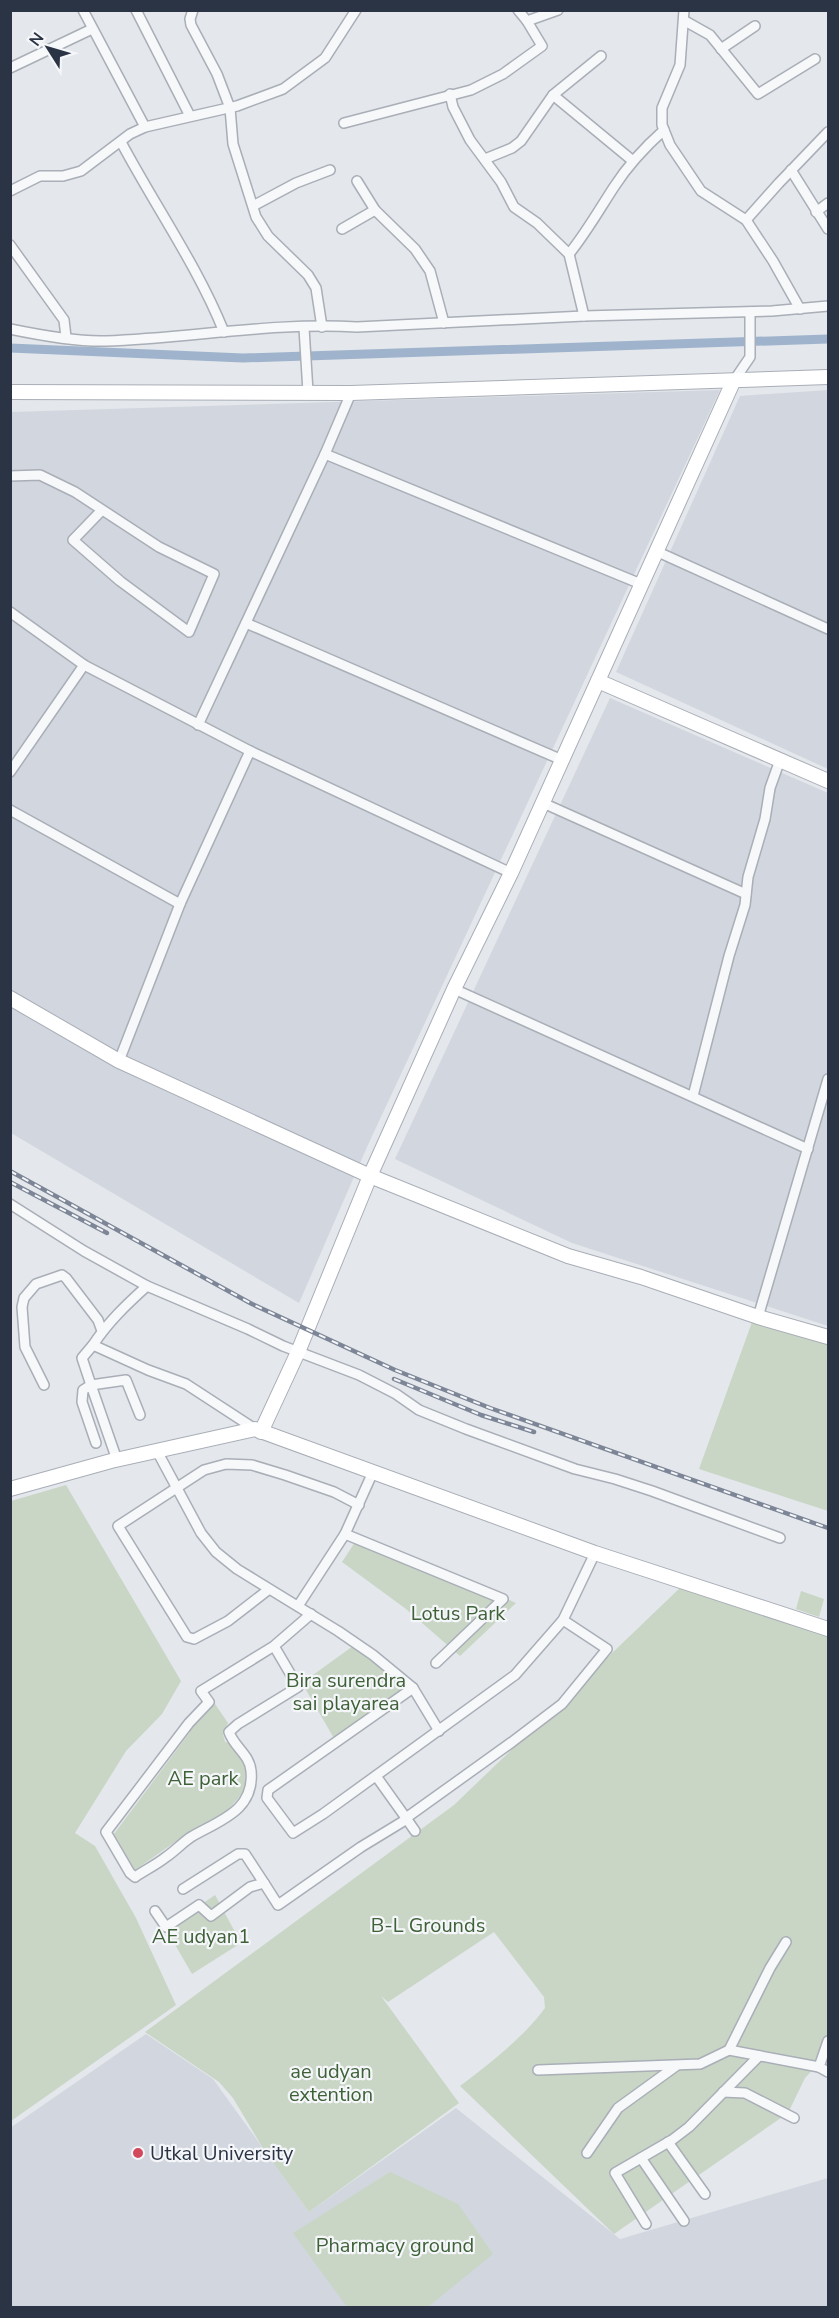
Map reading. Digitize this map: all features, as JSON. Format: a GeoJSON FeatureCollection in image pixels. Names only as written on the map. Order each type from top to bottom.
{"type":"FeatureCollection","features":[{"type":"Feature","properties":{"kind":"street"},"geometry":{"type":"LineString","coordinates":[[83,10],[145,126]]}},
{"type":"Feature","properties":{"kind":"street"},"geometry":{"type":"LineString","coordinates":[[136,10],[190,116]]}},
{"type":"Feature","properties":{"kind":"street"},"geometry":{"type":"LineString","coordinates":[[193,10],[191,25],[217,74],[230,108],[232,144],[256,217],[268,236],[308,275],[316,288],[322,327]]}},
{"type":"Feature","properties":{"kind":"street"},"geometry":{"type":"LineString","coordinates":[[10,191],[40,176],[63,176],[81,171],[117,143],[145,126],[230,108],[283,89],[325,58],[356,10]]}},
{"type":"Feature","properties":{"kind":"street"},"geometry":{"type":"LineString","coordinates":[[344,123],[471,90],[502,74],[542,45],[518,10]]}},
{"type":"Feature","properties":{"kind":"street"},"geometry":{"type":"LineString","coordinates":[[527,21],[558,10]]}},
{"type":"Feature","properties":{"kind":"street"},"geometry":{"type":"LineString","coordinates":[[684,10],[680,65],[662,108],[664,130],[683,167],[701,191],[746,220],[773,261],[800,309]]}},
{"type":"Feature","properties":{"kind":"street"},"geometry":{"type":"LineString","coordinates":[[685,21],[710,35],[758,94],[815,59]]}},
{"type":"Feature","properties":{"kind":"street"},"geometry":{"type":"LineString","coordinates":[[721,49],[755,27]]}},
{"type":"Feature","properties":{"kind":"street"},"geometry":{"type":"LineString","coordinates":[[10,68],[92,28]]}},
{"type":"Feature","properties":{"kind":"street"},"geometry":{"type":"LineString","coordinates":[[485,159],[512,148],[521,141],[553,95],[602,56]]}},
{"type":"Feature","properties":{"kind":"street"},"geometry":{"type":"LineString","coordinates":[[450,94],[453,107],[470,140],[501,182],[513,207],[537,223],[569,254],[584,316]]}},
{"type":"Feature","properties":{"kind":"street"},"geometry":{"type":"LineString","coordinates":[[553,95],[633,161]]}},
{"type":"Feature","properties":{"kind":"street"},"geometry":{"type":"LineString","coordinates":[[569,254],[585,234],[615,185],[633,161],[664,130]]}},
{"type":"Feature","properties":{"kind":"street"},"geometry":{"type":"LineString","coordinates":[[746,220],[828,132]]}},
{"type":"Feature","properties":{"kind":"street"},"geometry":{"type":"LineString","coordinates":[[121,142],[149,194],[194,267],[224,332]]}},
{"type":"Feature","properties":{"kind":"street"},"geometry":{"type":"LineString","coordinates":[[253,206],[296,183],[330,170]]}},
{"type":"Feature","properties":{"kind":"street"},"geometry":{"type":"LineString","coordinates":[[791,170],[828,229]]}},
{"type":"Feature","properties":{"kind":"street"},"geometry":{"type":"LineString","coordinates":[[357,181],[375,210],[415,249],[430,272],[444,323]]}},
{"type":"Feature","properties":{"kind":"street"},"geometry":{"type":"LineString","coordinates":[[816,212],[828,203]]}},
{"type":"Feature","properties":{"kind":"street"},"geometry":{"type":"LineString","coordinates":[[344,230],[375,210]]}},
{"type":"Feature","properties":{"kind":"street"},"geometry":{"type":"LineString","coordinates":[[10,245],[64,320],[66,337]]}},
{"type":"Feature","properties":{"kind":"street"},"geometry":{"type":"LineString","coordinates":[[10,329],[105,341],[224,332],[304,333],[322,327],[584,316],[750,312],[828,306]]}},
{"type":"Feature","properties":{"kind":"street"},"geometry":{"type":"LineString","coordinates":[[258,1430],[298,1352],[370,1176],[454,989],[512,873],[733,382],[750,357],[750,312]]}},
{"type":"Feature","properties":{"kind":"street"},"geometry":{"type":"LineString","coordinates":[[304,333],[308,392]]}},
{"type":"Feature","properties":{"kind":"street"},"geometry":{"type":"LineString","coordinates":[[10,392],[351,393],[733,382],[828,377]]}},
{"type":"Feature","properties":{"kind":"street"},"geometry":{"type":"LineString","coordinates":[[198,725],[325,454],[351,393]]}},
{"type":"Feature","properties":{"kind":"street"},"geometry":{"type":"LineString","coordinates":[[325,454],[641,584]]}},
{"type":"Feature","properties":{"kind":"street"},"geometry":{"type":"LineString","coordinates":[[10,476],[40,475],[75,492],[159,547],[214,574],[189,632],[120,581],[73,540],[102,510]]}},
{"type":"Feature","properties":{"kind":"street"},"geometry":{"type":"LineString","coordinates":[[658,552],[828,629]]}},
{"type":"Feature","properties":{"kind":"street"},"geometry":{"type":"LineString","coordinates":[[10,612],[84,665],[198,725],[512,873]]}},
{"type":"Feature","properties":{"kind":"street"},"geometry":{"type":"LineString","coordinates":[[246,623],[562,760]]}},
{"type":"Feature","properties":{"kind":"street"},"geometry":{"type":"LineString","coordinates":[[10,772],[84,665]]}},
{"type":"Feature","properties":{"kind":"street"},"geometry":{"type":"LineString","coordinates":[[598,681],[828,781]]}},
{"type":"Feature","properties":{"kind":"street"},"geometry":{"type":"LineString","coordinates":[[119,1061],[180,904],[250,751]]}},
{"type":"Feature","properties":{"kind":"street"},"geometry":{"type":"LineString","coordinates":[[693,1096],[746,894],[748,877],[765,819],[770,788],[780,760]]}},
{"type":"Feature","properties":{"kind":"street"},"geometry":{"type":"LineString","coordinates":[[543,803],[746,894]]}},
{"type":"Feature","properties":{"kind":"street"},"geometry":{"type":"LineString","coordinates":[[10,810],[180,904]]}},
{"type":"Feature","properties":{"kind":"street"},"geometry":{"type":"LineString","coordinates":[[454,989],[808,1149]]}},
{"type":"Feature","properties":{"kind":"street"},"geometry":{"type":"LineString","coordinates":[[10,998],[119,1061],[370,1176],[568,1256],[828,1337]]}},
{"type":"Feature","properties":{"kind":"street"},"geometry":{"type":"LineString","coordinates":[[758,1317],[808,1149],[825,1107],[828,1079]]}},
{"type":"Feature","properties":{"kind":"street"},"geometry":{"type":"LineString","coordinates":[[10,1204],[84,1251],[147,1286],[298,1352],[359,1375],[396,1394],[419,1410],[575,1469],[652,1491],[780,1538]]}},
{"type":"Feature","properties":{"kind":"street"},"geometry":{"type":"LineString","coordinates":[[44,1385],[25,1347],[23,1334],[24,1298],[36,1284],[62,1275],[98,1320],[102,1331]]}},
{"type":"Feature","properties":{"kind":"street"},"geometry":{"type":"LineString","coordinates":[[117,1460],[82,1358],[102,1331],[147,1286]]}},
{"type":"Feature","properties":{"kind":"street"},"geometry":{"type":"LineString","coordinates":[[93,1345],[131,1363],[186,1384],[258,1430],[595,1552],[828,1629]]}},
{"type":"Feature","properties":{"kind":"street"},"geometry":{"type":"LineString","coordinates":[[131,1363],[126,1380],[141,1415]]}},
{"type":"Feature","properties":{"kind":"street"},"geometry":{"type":"LineString","coordinates":[[96,1443],[82,1402],[82,1390],[91,1385],[126,1380]]}},
{"type":"Feature","properties":{"kind":"street"},"geometry":{"type":"LineString","coordinates":[[10,1489],[117,1460],[258,1430]]}},
{"type":"Feature","properties":{"kind":"street"},"geometry":{"type":"LineString","coordinates":[[157,1451],[201,1533],[216,1552],[268,1590],[311,1614],[373,1655],[413,1688],[439,1731]]}},
{"type":"Feature","properties":{"kind":"street"},"geometry":{"type":"LineString","coordinates":[[268,1590],[228,1621],[194,1640],[187,1637],[164,1603],[154,1581],[133,1553],[118,1526],[204,1470],[226,1464],[252,1465],[334,1492],[359,1505]]}},
{"type":"Feature","properties":{"kind":"street"},"geometry":{"type":"LineString","coordinates":[[298,1606],[345,1534],[373,1472]]}},
{"type":"Feature","properties":{"kind":"street"},"geometry":{"type":"LineString","coordinates":[[345,1534],[503,1599],[436,1663]]}},
{"type":"Feature","properties":{"kind":"street"},"geometry":{"type":"LineString","coordinates":[[413,1688],[268,1790],[267,1798],[293,1833],[515,1675],[563,1620],[595,1552]]}},
{"type":"Feature","properties":{"kind":"street"},"geometry":{"type":"LineString","coordinates":[[274,1646],[298,1687],[238,1724],[230,1732],[232,1741],[249,1759],[252,1771],[249,1792],[226,1819],[191,1838],[166,1858],[135,1877],[130,1874],[106,1832],[189,1723],[209,1702],[201,1691],[274,1646],[311,1614]]}},
{"type":"Feature","properties":{"kind":"street"},"geometry":{"type":"LineString","coordinates":[[183,1889],[238,1854],[245,1854],[278,1905],[406,1818],[554,1710],[586,1677],[607,1649],[563,1620]]}},
{"type":"Feature","properties":{"kind":"street"},"geometry":{"type":"LineString","coordinates":[[376,1776],[416,1831]]}},
{"type":"Feature","properties":{"kind":"street"},"geometry":{"type":"LineString","coordinates":[[155,1911],[166,1927],[199,1905],[211,1916],[250,1887],[264,1883]]}},
{"type":"Feature","properties":{"kind":"street"},"geometry":{"type":"LineString","coordinates":[[729,2050],[770,1968],[786,1942]]}},
{"type":"Feature","properties":{"kind":"street"},"geometry":{"type":"LineString","coordinates":[[819,2067],[828,2041]]}},
{"type":"Feature","properties":{"kind":"street"},"geometry":{"type":"LineString","coordinates":[[538,2070],[700,2064],[729,2050],[819,2067],[828,2072]]}},
{"type":"Feature","properties":{"kind":"street"},"geometry":{"type":"LineString","coordinates":[[646,2224],[615,2173],[689,2127],[759,2056]]}},
{"type":"Feature","properties":{"kind":"street"},"geometry":{"type":"LineString","coordinates":[[587,2153],[618,2108],[675,2066]]}},
{"type":"Feature","properties":{"kind":"street"},"geometry":{"type":"LineString","coordinates":[[723,2092],[745,2093],[794,2118]]}},
{"type":"Feature","properties":{"kind":"street"},"geometry":{"type":"LineString","coordinates":[[668,2142],[705,2194]]}},
{"type":"Feature","properties":{"kind":"street"},"geometry":{"type":"LineString","coordinates":[[640,2158],[684,2221]]}},
{"type":"Feature","properties":{"kind":"shaded area"},"geometry":{"type":"Polygon","coordinates":[[[720,390],[367,1147],[299,1303],[11,1133],[11,412],[720,390]]]}},
{"type":"Feature","properties":{"kind":"shaded area"},"geometry":{"type":"Polygon","coordinates":[[[828,390],[828,769],[616,672],[740,396],[828,390]]]}},
{"type":"Feature","properties":{"kind":"shaded area"},"geometry":{"type":"Polygon","coordinates":[[[610,698],[828,793],[828,1326],[572,1243],[395,1159],[610,698]]]}},
{"type":"Feature","properties":{"kind":"shaded area","name":"Utkal University"},"geometry":{"type":"Polygon","coordinates":[[[146,2034],[213,2079],[309,2212],[456,2108],[620,2239],[828,2178],[828,2307],[11,2307],[10,2128],[146,2034]]]}},
{"type":"Feature","properties":{"kind":"green space"},"geometry":{"type":"Polygon","coordinates":[[[752,1322],[828,1342],[828,1511],[699,1469],[752,1322]]]}},
{"type":"Feature","properties":{"kind":"green space"},"geometry":{"type":"Polygon","coordinates":[[[66,1485],[181,1681],[162,1714],[126,1751],[75,1833],[95,1846],[136,1918],[176,2005],[11,2121],[11,1501],[66,1485]]]}},
{"type":"Feature","properties":{"kind":"green space","name":"Lotus Park"},"geometry":{"type":"Polygon","coordinates":[[[359,1536],[516,1603],[460,1656],[406,1609],[342,1562],[359,1536]]]}},
{"type":"Feature","properties":{"kind":"green space"},"geometry":{"type":"Polygon","coordinates":[[[684,1584],[828,1634],[828,2041],[818,2064],[805,2078],[788,2113],[614,2234],[460,2086],[516,2040],[545,2008],[544,1997],[494,1932],[388,2002],[381,1996],[459,2103],[309,2212],[264,2150],[233,2098],[219,2082],[145,2032],[454,1805],[684,1584]]]}},
{"type":"Feature","properties":{"kind":"green space"},"geometry":{"type":"Polygon","coordinates":[[[801,1591],[824,1599],[819,1617],[796,1609],[801,1591]]]}},
{"type":"Feature","properties":{"kind":"green space","name":"Bira surendra sai playarea"},"geometry":{"type":"Polygon","coordinates":[[[353,1646],[408,1688],[335,1740],[302,1683],[353,1646]]]}},
{"type":"Feature","properties":{"kind":"green space","name":"AE park"},"geometry":{"type":"Polygon","coordinates":[[[215,1704],[228,1723],[223,1734],[225,1742],[235,1744],[245,1765],[245,1790],[223,1816],[185,1835],[135,1870],[114,1834],[190,1732],[185,1728],[215,1704]]]}},
{"type":"Feature","properties":{"kind":"green space","name":"AE udyan1"},"geometry":{"type":"Polygon","coordinates":[[[215,1895],[241,1943],[192,1974],[166,1929],[215,1895]]]}},
{"type":"Feature","properties":{"kind":"green space","name":"Pharmacy ground"},"geometry":{"type":"Polygon","coordinates":[[[390,2172],[458,2204],[493,2254],[428,2307],[347,2307],[293,2233],[390,2172]]]}},
{"type":"Feature","properties":{"kind":"waterway"},"geometry":{"type":"LineString","coordinates":[[10,348],[243,358],[828,339]]}},
{"type":"Feature","properties":{"kind":"railway"},"geometry":{"type":"LineString","coordinates":[[10,1171],[252,1304],[395,1370],[490,1408],[828,1528]]}},
{"type":"Feature","properties":{"kind":"railway"},"geometry":{"type":"LineString","coordinates":[[10,1182],[107,1233]]}},
{"type":"Feature","properties":{"kind":"railway"},"geometry":{"type":"LineString","coordinates":[[394,1379],[481,1415],[534,1432]]}},
{"type":"Feature","properties":{"kind":"place","name":"Utkal University"},"geometry":{"type":"Point","coordinates":[138,2153]}},
{"type":"Feature","properties":{"kind":"park label","name":"B-L Grounds"},"geometry":{"type":"Point","coordinates":[428,1925]}},
{"type":"Feature","properties":{"kind":"park label","name":"ae udyan extention"},"geometry":{"type":"Point","coordinates":[331,2082]}}]}
